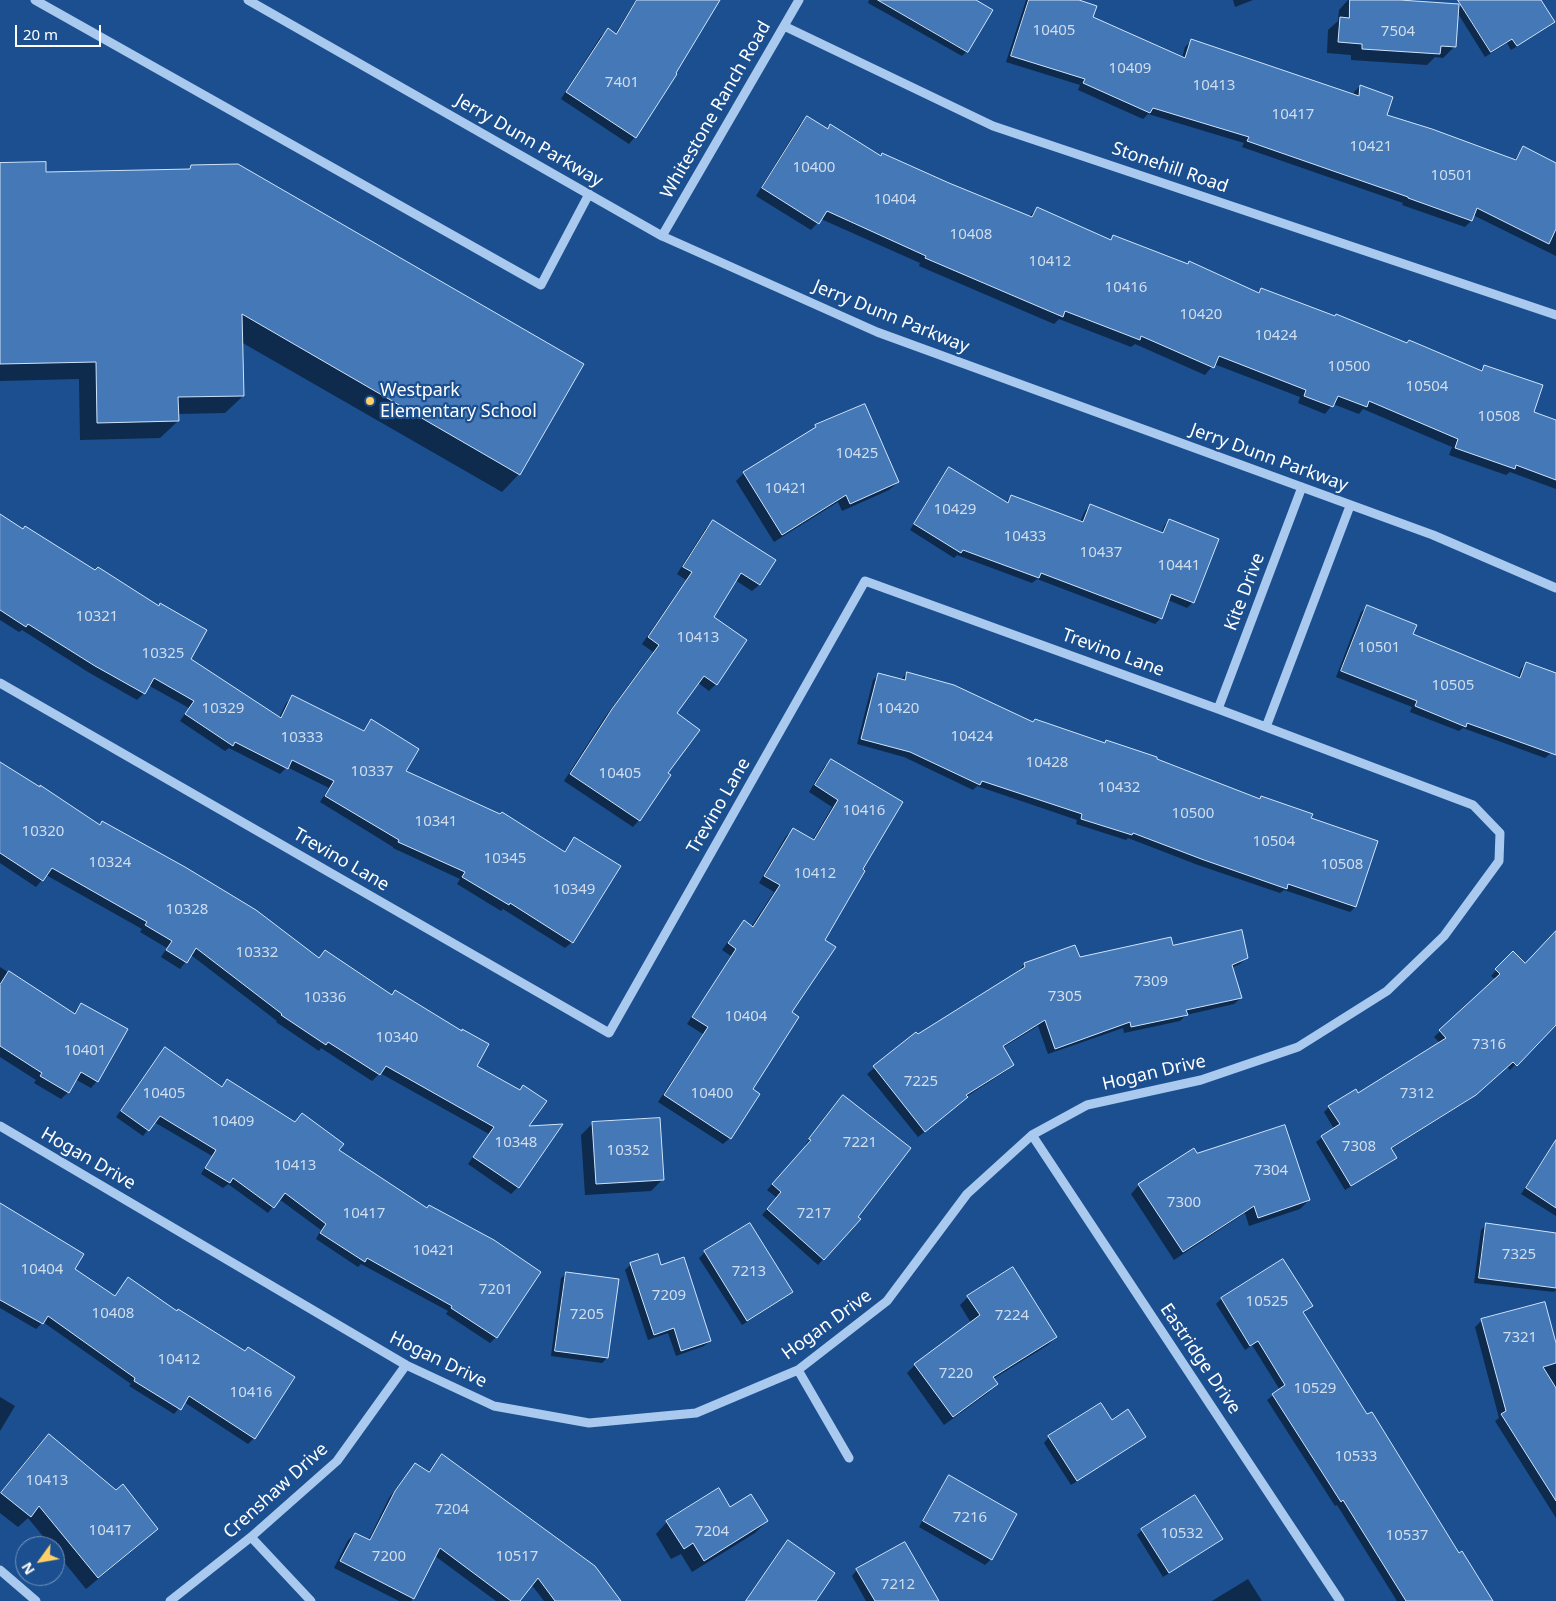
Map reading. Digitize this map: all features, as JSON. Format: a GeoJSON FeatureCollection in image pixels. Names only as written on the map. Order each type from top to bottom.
{"type":"FeatureCollection","features":[{"type":"Feature","properties":{"kind":"street"},"geometry":{"type":"LineString","coordinates":[[35,0],[541,284],[589,194]]}},
{"type":"Feature","properties":{"kind":"street","name":"Jerry Dunn Parkway"},"geometry":{"type":"LineString","coordinates":[[248,0],[662,236],[877,332],[1433,535],[1556,588]]}},
{"type":"Feature","properties":{"kind":"street","name":"Whitestone Ranch Road"},"geometry":{"type":"LineString","coordinates":[[662,236],[799,0]]}},
{"type":"Feature","properties":{"kind":"street","name":"Stonehill Road"},"geometry":{"type":"LineString","coordinates":[[784,26],[993,126],[1556,315]]}},
{"type":"Feature","properties":{"kind":"street","name":"Kite Drive"},"geometry":{"type":"LineString","coordinates":[[1218,709],[1302,487]]}},
{"type":"Feature","properties":{"kind":"street"},"geometry":{"type":"LineString","coordinates":[[1266,727],[1350,506]]}},
{"type":"Feature","properties":{"kind":"street","name":"Trevino Lane"},"geometry":{"type":"LineString","coordinates":[[0,683],[609,1033],[865,581],[1218,709],[1473,805],[1500,833]]}},
{"type":"Feature","properties":{"kind":"street","name":"Hogan Drive"},"geometry":{"type":"LineString","coordinates":[[0,1126],[406,1365],[494,1406],[590,1423],[696,1413],[798,1370],[887,1301],[967,1194],[1032,1135],[1088,1105],[1201,1080],[1298,1047],[1387,991],[1444,936],[1499,861],[1500,833]]}},
{"type":"Feature","properties":{"kind":"street","name":"Eastridge Drive"},"geometry":{"type":"LineString","coordinates":[[1032,1135],[1340,1601]]}},
{"type":"Feature","properties":{"kind":"street","name":"Crenshaw Drive"},"geometry":{"type":"LineString","coordinates":[[170,1601],[251,1537],[337,1461],[406,1365]]}},
{"type":"Feature","properties":{"kind":"street"},"geometry":{"type":"LineString","coordinates":[[798,1370],[849,1458]]}},
{"type":"Feature","properties":{"kind":"street"},"geometry":{"type":"LineString","coordinates":[[251,1537],[311,1601]]}},
{"type":"Feature","properties":{"kind":"street"},"geometry":{"type":"LineString","coordinates":[[0,1570],[36,1601]]}},
{"type":"Feature","properties":{"kind":"building"},"geometry":{"type":"Polygon","coordinates":[[[637,0],[720,0],[677,74],[636,138],[566,92],[608,28],[616,34],[637,0]]]}},
{"type":"Feature","properties":{"kind":"building"},"geometry":{"type":"Polygon","coordinates":[[[878,0],[976,0],[993,10],[968,52],[878,0]]]}},
{"type":"Feature","properties":{"kind":"building"},"geometry":{"type":"Polygon","coordinates":[[[1029,0],[1079,0],[1097,6],[1093,17],[1185,58],[1191,39],[1359,96],[1360,85],[1393,97],[1387,115],[1432,129],[1516,160],[1523,146],[1556,163],[1556,229],[1549,244],[1477,208],[1472,221],[1247,141],[1249,137],[1153,108],[1150,113],[1083,83],[1085,79],[1011,56],[1029,0]]]}},
{"type":"Feature","properties":{"kind":"building"},"geometry":{"type":"Polygon","coordinates":[[[1350,0],[1400,0],[1459,4],[1456,47],[1441,46],[1440,54],[1362,49],[1362,44],[1338,42],[1340,17],[1349,18],[1350,0]]]}},
{"type":"Feature","properties":{"kind":"building"},"geometry":{"type":"Polygon","coordinates":[[[1458,0],[1541,0],[1555,22],[1517,46],[1512,39],[1491,52],[1458,0]]]}},
{"type":"Feature","properties":{"kind":"building"},"geometry":{"type":"Polygon","coordinates":[[[807,116],[828,129],[830,124],[881,156],[882,153],[1032,217],[1037,207],[1111,240],[1113,235],[1188,264],[1189,261],[1259,293],[1261,288],[1335,316],[1336,314],[1407,343],[1409,340],[1482,371],[1484,365],[1543,385],[1534,412],[1556,420],[1556,480],[1516,465],[1515,469],[1455,448],[1458,439],[1369,401],[1367,407],[1338,396],[1333,407],[1304,396],[1306,390],[1219,356],[1214,368],[1141,336],[1140,340],[1065,311],[1063,317],[925,258],[926,256],[827,211],[819,224],[762,188],[807,116]]]}},
{"type":"Feature","properties":{"kind":"building"},"geometry":{"type":"Polygon","coordinates":[[[46,162],[46,172],[190,169],[191,165],[238,164],[584,364],[520,475],[242,314],[244,396],[178,397],[179,421],[97,423],[96,362],[0,364],[0,163],[46,162]]]}},
{"type":"Feature","properties":{"kind":"building"},"geometry":{"type":"Polygon","coordinates":[[[865,404],[899,482],[850,504],[846,495],[782,535],[743,472],[816,427],[815,425],[865,404]]]}},
{"type":"Feature","properties":{"kind":"building"},"geometry":{"type":"Polygon","coordinates":[[[949,467],[1008,503],[1011,495],[1083,522],[1090,504],[1163,533],[1169,519],[1219,539],[1194,603],[1171,594],[1162,619],[1041,573],[1039,578],[963,550],[961,553],[914,524],[949,467]]]}},
{"type":"Feature","properties":{"kind":"building"},"geometry":{"type":"Polygon","coordinates":[[[0,514],[23,529],[25,526],[95,570],[98,567],[159,606],[160,603],[207,630],[191,659],[281,718],[292,695],[364,731],[371,719],[419,749],[406,771],[500,814],[502,812],[565,852],[574,837],[621,866],[573,943],[510,903],[509,905],[462,877],[465,872],[398,842],[399,840],[325,796],[334,781],[292,760],[288,769],[235,742],[233,746],[185,714],[194,701],[154,678],[145,694],[95,666],[28,624],[26,627],[0,610],[0,514]]]}},
{"type":"Feature","properties":{"kind":"building"},"geometry":{"type":"Polygon","coordinates":[[[713,520],[776,560],[760,585],[741,573],[714,617],[747,640],[717,685],[704,676],[677,713],[700,730],[668,773],[671,775],[640,821],[570,774],[612,709],[659,645],[648,637],[692,572],[683,567],[713,520]]]}},
{"type":"Feature","properties":{"kind":"building"},"geometry":{"type":"Polygon","coordinates":[[[1367,605],[1417,625],[1413,634],[1520,678],[1526,662],[1556,673],[1556,755],[1467,723],[1466,727],[1415,706],[1417,701],[1341,671],[1367,605]]]}},
{"type":"Feature","properties":{"kind":"building"},"geometry":{"type":"Polygon","coordinates":[[[907,672],[954,685],[1033,722],[1035,719],[1105,743],[1106,740],[1157,757],[1157,759],[1260,799],[1261,796],[1313,814],[1311,818],[1378,841],[1356,907],[1288,884],[1287,889],[1133,833],[1132,835],[1081,819],[1082,814],[982,781],[980,785],[910,752],[861,739],[878,673],[905,680],[907,672]]]}},
{"type":"Feature","properties":{"kind":"building"},"geometry":{"type":"Polygon","coordinates":[[[831,759],[903,802],[863,869],[865,871],[825,940],[836,947],[792,1012],[799,1017],[753,1089],[760,1094],[731,1139],[664,1095],[708,1027],[692,1017],[736,949],[728,943],[744,920],[753,927],[780,885],[764,876],[793,828],[814,840],[838,800],[815,785],[831,759]]]}},
{"type":"Feature","properties":{"kind":"building"},"geometry":{"type":"Polygon","coordinates":[[[0,762],[40,787],[40,785],[100,825],[102,821],[185,867],[256,910],[319,958],[325,950],[392,995],[395,990],[462,1031],[462,1029],[489,1044],[477,1066],[520,1090],[523,1085],[547,1101],[529,1126],[563,1124],[519,1188],[473,1157],[494,1127],[386,1066],[380,1075],[328,1042],[326,1045],[281,1015],[196,948],[187,963],[166,950],[172,941],[145,925],[147,922],[52,868],[43,881],[0,853],[0,762]]]}},
{"type":"Feature","properties":{"kind":"building"},"geometry":{"type":"Polygon","coordinates":[[[1242,930],[1248,958],[1232,965],[1242,998],[1186,1010],[1188,1015],[1131,1027],[1130,1022],[1055,1049],[1045,1020],[1003,1046],[1014,1065],[966,1095],[968,1097],[925,1132],[873,1066],[916,1032],[918,1034],[1025,967],[1024,963],[1075,945],[1080,957],[1171,937],[1173,945],[1242,930]]]}},
{"type":"Feature","properties":{"kind":"building"},"geometry":{"type":"Polygon","coordinates":[[[1556,931],[1556,1025],[1517,1066],[1513,1062],[1476,1095],[1391,1148],[1397,1158],[1351,1186],[1321,1136],[1340,1124],[1328,1106],[1356,1089],[1358,1093],[1446,1038],[1439,1030],[1500,974],[1495,969],[1513,951],[1525,963],[1556,931]]]}},
{"type":"Feature","properties":{"kind":"building"},"geometry":{"type":"Polygon","coordinates":[[[9,971],[75,1014],[81,1003],[128,1029],[98,1082],[81,1072],[69,1093],[40,1076],[42,1073],[0,1046],[0,985],[9,971]]]}},
{"type":"Feature","properties":{"kind":"building"},"geometry":{"type":"Polygon","coordinates":[[[165,1047],[222,1087],[227,1079],[295,1122],[302,1113],[344,1144],[339,1150],[427,1208],[429,1205],[494,1240],[541,1272],[497,1338],[451,1308],[452,1306],[367,1258],[365,1262],[320,1233],[326,1224],[285,1193],[274,1208],[233,1178],[230,1183],[205,1168],[216,1150],[160,1116],[149,1131],[121,1111],[165,1047]]]}},
{"type":"Feature","properties":{"kind":"building"},"geometry":{"type":"Polygon","coordinates":[[[843,1095],[911,1148],[858,1217],[861,1219],[824,1260],[767,1209],[781,1192],[772,1184],[811,1140],[809,1139],[843,1095]]]}},
{"type":"Feature","properties":{"kind":"building"},"geometry":{"type":"Polygon","coordinates":[[[660,1118],[664,1180],[596,1184],[592,1122],[660,1118]]]}},
{"type":"Feature","properties":{"kind":"building"},"geometry":{"type":"Polygon","coordinates":[[[1285,1125],[1310,1200],[1258,1218],[1254,1206],[1183,1252],[1138,1184],[1194,1148],[1197,1153],[1285,1125]]]}},
{"type":"Feature","properties":{"kind":"building"},"geometry":{"type":"Polygon","coordinates":[[[1556,1140],[1556,1208],[1526,1188],[1556,1140]]]}},
{"type":"Feature","properties":{"kind":"building"},"geometry":{"type":"Polygon","coordinates":[[[0,1203],[84,1254],[75,1269],[115,1296],[128,1277],[177,1311],[178,1309],[245,1351],[248,1347],[295,1377],[255,1439],[189,1396],[181,1410],[134,1381],[135,1378],[48,1316],[43,1324],[0,1300],[0,1203]]]}},
{"type":"Feature","properties":{"kind":"building"},"geometry":{"type":"Polygon","coordinates":[[[750,1223],[793,1292],[747,1321],[704,1251],[750,1223]]]}},
{"type":"Feature","properties":{"kind":"building"},"geometry":{"type":"Polygon","coordinates":[[[1486,1223],[1556,1233],[1556,1288],[1479,1278],[1486,1223]]]}},
{"type":"Feature","properties":{"kind":"building"},"geometry":{"type":"Polygon","coordinates":[[[658,1254],[661,1265],[684,1257],[711,1341],[681,1351],[674,1328],[654,1335],[630,1263],[658,1254]]]}},
{"type":"Feature","properties":{"kind":"building"},"geometry":{"type":"Polygon","coordinates":[[[1283,1259],[1313,1306],[1303,1312],[1367,1414],[1372,1412],[1459,1553],[1462,1551],[1493,1601],[1406,1601],[1343,1500],[1341,1502],[1272,1394],[1285,1385],[1258,1341],[1250,1346],[1221,1298],[1283,1259]]]}},
{"type":"Feature","properties":{"kind":"building"},"geometry":{"type":"Polygon","coordinates":[[[1013,1267],[1057,1337],[993,1377],[998,1384],[953,1417],[914,1364],[980,1315],[967,1296],[1013,1267]]]}},
{"type":"Feature","properties":{"kind":"building"},"geometry":{"type":"Polygon","coordinates":[[[566,1272],[619,1279],[608,1358],[555,1351],[566,1272]]]}},
{"type":"Feature","properties":{"kind":"building"},"geometry":{"type":"Polygon","coordinates":[[[1545,1302],[1556,1343],[1556,1363],[1543,1367],[1556,1388],[1556,1501],[1501,1414],[1506,1411],[1481,1319],[1545,1302]]]}},
{"type":"Feature","properties":{"kind":"building"},"geometry":{"type":"Polygon","coordinates":[[[1101,1403],[1112,1420],[1128,1409],[1146,1437],[1077,1481],[1048,1436],[1101,1403]]]}},
{"type":"Feature","properties":{"kind":"building"},"geometry":{"type":"Polygon","coordinates":[[[49,1434],[116,1490],[123,1484],[158,1529],[98,1578],[39,1506],[31,1517],[1,1493],[49,1434]]]}},
{"type":"Feature","properties":{"kind":"building"},"geometry":{"type":"Polygon","coordinates":[[[442,1454],[595,1566],[621,1601],[555,1601],[538,1578],[520,1601],[511,1601],[440,1548],[414,1599],[340,1561],[355,1533],[370,1540],[395,1491],[415,1463],[429,1472],[442,1454]]]}},
{"type":"Feature","properties":{"kind":"building"},"geometry":{"type":"Polygon","coordinates":[[[949,1475],[1017,1514],[992,1560],[923,1521],[949,1475]]]}},
{"type":"Feature","properties":{"kind":"building"},"geometry":{"type":"Polygon","coordinates":[[[719,1488],[730,1507],[751,1494],[768,1521],[704,1561],[693,1543],[684,1549],[666,1521],[719,1488]]]}},
{"type":"Feature","properties":{"kind":"building"},"geometry":{"type":"Polygon","coordinates":[[[1195,1495],[1223,1539],[1169,1573],[1141,1529],[1195,1495]]]}},
{"type":"Feature","properties":{"kind":"building"},"geometry":{"type":"Polygon","coordinates":[[[788,1540],[835,1573],[816,1601],[746,1601],[788,1540]]]}},
{"type":"Feature","properties":{"kind":"building"},"geometry":{"type":"Polygon","coordinates":[[[905,1542],[939,1601],[875,1601],[856,1569],[905,1542]]]}},
{"type":"Feature","properties":{"kind":"place","name":"Westpark Elementary School"},"geometry":{"type":"Point","coordinates":[370,401]}}]}
